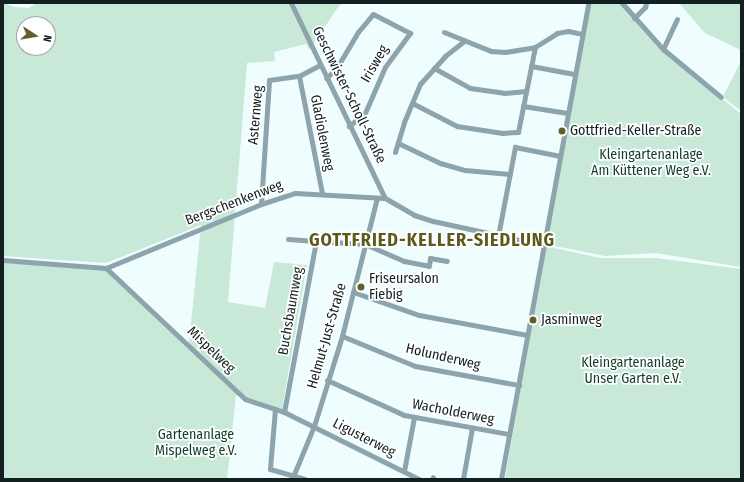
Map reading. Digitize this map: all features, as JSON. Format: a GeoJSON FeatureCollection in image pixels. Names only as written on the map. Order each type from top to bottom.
{"type":"FeatureCollection","features":[{"type":"Feature","properties":{"kind":"street","name":"Geschwister-Scholl-Straße"},"geometry":{"type":"LineString","coordinates":[[291,3],[385,198]]}},
{"type":"Feature","properties":{"kind":"street"},"geometry":{"type":"LineString","coordinates":[[501,479],[588,3]]}},
{"type":"Feature","properties":{"kind":"street"},"geometry":{"type":"LineString","coordinates":[[622,3],[663,49],[721,97]]}},
{"type":"Feature","properties":{"kind":"street"},"geometry":{"type":"LineString","coordinates":[[634,18],[645,7],[646,3]]}},
{"type":"Feature","properties":{"kind":"street","name":"Irisweg"},"geometry":{"type":"LineString","coordinates":[[326,78],[336,69],[358,32],[373,14],[410,33],[385,67],[365,113],[349,126]]}},
{"type":"Feature","properties":{"kind":"street"},"geometry":{"type":"LineString","coordinates":[[663,49],[677,19]]}},
{"type":"Feature","properties":{"kind":"street"},"geometry":{"type":"LineString","coordinates":[[444,32],[463,42],[498,52],[535,47],[558,33],[568,31],[582,34]]}},
{"type":"Feature","properties":{"kind":"street"},"geometry":{"type":"LineString","coordinates":[[395,152],[420,84],[434,68],[463,42]]}},
{"type":"Feature","properties":{"kind":"street"},"geometry":{"type":"LineString","coordinates":[[412,103],[457,126],[502,133],[518,132],[535,47]]}},
{"type":"Feature","properties":{"kind":"street","name":"Asternweg"},"geometry":{"type":"LineString","coordinates":[[261,204],[269,80],[299,76],[320,65]]}},
{"type":"Feature","properties":{"kind":"street"},"geometry":{"type":"LineString","coordinates":[[531,66],[574,74]]}},
{"type":"Feature","properties":{"kind":"street"},"geometry":{"type":"LineString","coordinates":[[434,68],[470,88],[504,93],[526,91]]}},
{"type":"Feature","properties":{"kind":"street","name":"Gladiolenweg"},"geometry":{"type":"LineString","coordinates":[[299,76],[322,193]]}},
{"type":"Feature","properties":{"kind":"street"},"geometry":{"type":"LineString","coordinates":[[523,106],[567,114]]}},
{"type":"Feature","properties":{"kind":"street"},"geometry":{"type":"LineString","coordinates":[[398,143],[440,163],[458,168],[510,174]]}},
{"type":"Feature","properties":{"kind":"street"},"geometry":{"type":"LineString","coordinates":[[498,236],[515,147],[560,156]]}},
{"type":"Feature","properties":{"kind":"street","name":"Bergschenkenweg"},"geometry":{"type":"LineString","coordinates":[[3,260],[106,268],[261,204],[295,193],[322,193],[385,198]]}},
{"type":"Feature","properties":{"kind":"street","name":"Helmut-Just-Straße"},"geometry":{"type":"LineString","coordinates":[[293,478],[314,426],[327,380],[342,336],[377,198]]}},
{"type":"Feature","properties":{"kind":"street"},"geometry":{"type":"LineString","coordinates":[[385,198],[414,215],[433,221],[543,245]]}},
{"type":"Feature","properties":{"kind":"street"},"geometry":{"type":"LineString","coordinates":[[288,239],[365,244],[404,261],[429,266],[430,258],[447,261]]}},
{"type":"Feature","properties":{"kind":"street","name":"Buchsbaumweg"},"geometry":{"type":"LineString","coordinates":[[284,412],[316,241]]}},
{"type":"Feature","properties":{"kind":"street","name":"Mispelweg"},"geometry":{"type":"LineString","coordinates":[[106,268],[245,399],[284,412],[314,426]]}},
{"type":"Feature","properties":{"kind":"street"},"geometry":{"type":"LineString","coordinates":[[353,292],[419,315],[527,335]]}},
{"type":"Feature","properties":{"kind":"street","name":"Holunderweg"},"geometry":{"type":"LineString","coordinates":[[342,336],[415,366],[518,385]]}},
{"type":"Feature","properties":{"kind":"street","name":"Wacholderweg"},"geometry":{"type":"LineString","coordinates":[[327,380],[404,415],[509,434]]}},
{"type":"Feature","properties":{"kind":"street"},"geometry":{"type":"LineString","coordinates":[[276,409],[269,468],[293,478],[305,479]]}},
{"type":"Feature","properties":{"kind":"street"},"geometry":{"type":"LineString","coordinates":[[404,471],[414,417]]}},
{"type":"Feature","properties":{"kind":"street","name":"Ligusterweg"},"geometry":{"type":"LineString","coordinates":[[314,426],[419,479]]}},
{"type":"Feature","properties":{"kind":"street"},"geometry":{"type":"LineString","coordinates":[[463,479],[472,428]]}},
{"type":"Feature","properties":{"kind":"green space","name":"Gartenanlage Mispelweg e.V."},"geometry":{"type":"Polygon","coordinates":[[[3,3],[15,7],[29,8],[37,3],[341,3],[309,50],[306,44],[274,52],[275,61],[247,63],[228,302],[265,308],[274,262],[307,265],[282,409],[236,395],[227,479],[3,479],[3,263],[105,266],[189,343],[201,225],[106,263],[3,256],[3,3]]]}},
{"type":"Feature","properties":{"kind":"green space","name":"Kleingartenanlage Am Küttener Weg e.V."},"geometry":{"type":"Polygon","coordinates":[[[589,3],[620,3],[670,57],[741,114],[741,267],[656,253],[605,256],[545,244],[589,3]]]}},
{"type":"Feature","properties":{"kind":"green space"},"geometry":{"type":"Polygon","coordinates":[[[679,3],[741,3],[741,50],[705,33],[679,3]]]}},
{"type":"Feature","properties":{"kind":"green space"},"geometry":{"type":"Polygon","coordinates":[[[741,61],[741,111],[723,97],[741,61]]]}},
{"type":"Feature","properties":{"kind":"green space","name":"Kleingartenanlage Unser Garten e.V."},"geometry":{"type":"Polygon","coordinates":[[[545,246],[600,258],[656,258],[741,269],[741,479],[505,479],[545,246]]]}},
{"type":"Feature","properties":{"kind":"place","name":"Gottfried-Keller-Straße"},"geometry":{"type":"Point","coordinates":[562,131]}},
{"type":"Feature","properties":{"kind":"place","name":"Friseursalon Fiebig"},"geometry":{"type":"Point","coordinates":[361,287]}},
{"type":"Feature","properties":{"kind":"place","name":"Jasminweg"},"geometry":{"type":"Point","coordinates":[533,320]}},
{"type":"Feature","properties":{"kind":"district","name":"GOTTFRIED-KELLER-SIEDLUNG"},"geometry":{"type":"Point","coordinates":[432,240]}}]}
